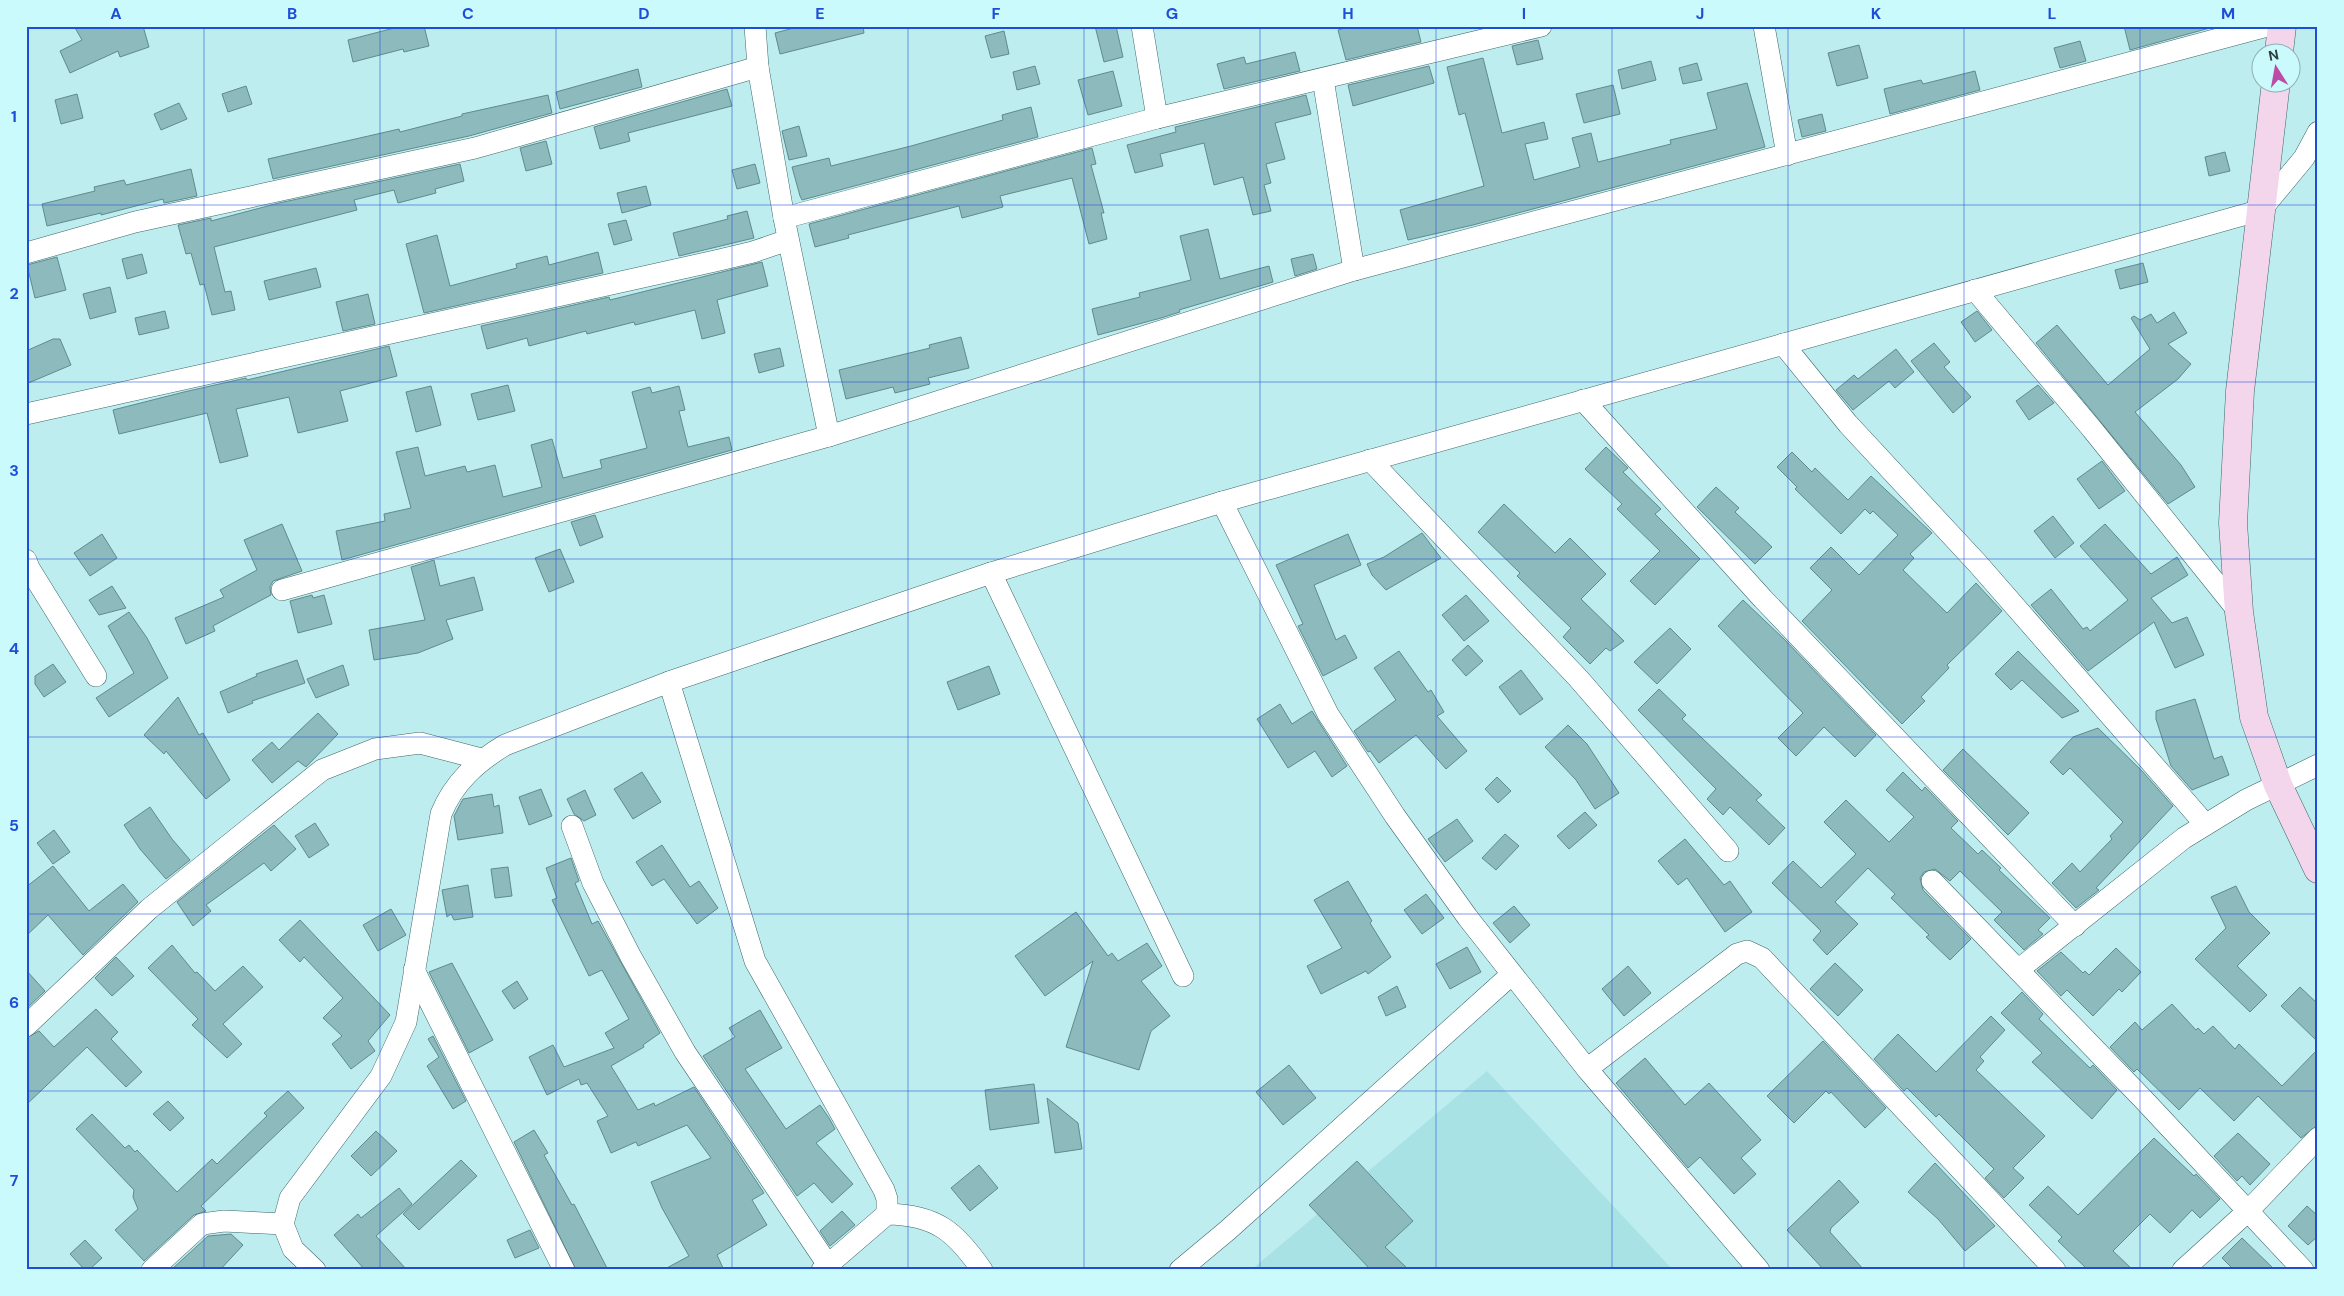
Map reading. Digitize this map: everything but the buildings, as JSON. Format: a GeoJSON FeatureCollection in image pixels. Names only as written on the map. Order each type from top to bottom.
{"type":"FeatureCollection","features":[{"type":"Feature","properties":{"kind":"main road"},"geometry":{"type":"LineString","coordinates":[[2280,42],[2282,26]]}},
{"type":"Feature","properties":{"kind":"main road"},"geometry":{"type":"LineString","coordinates":[[2275,92],[2240,391],[2233,522],[2239,612],[2254,718],[2278,785],[2318,869]]}},
{"type":"Feature","properties":{"kind":"street"},"geometry":{"type":"LineString","coordinates":[[1142,26],[1157,118]]}},
{"type":"Feature","properties":{"kind":"street"},"geometry":{"type":"LineString","coordinates":[[784,218],[1157,118],[1541,26]]}},
{"type":"Feature","properties":{"kind":"street"},"geometry":{"type":"LineString","coordinates":[[1764,26],[1786,155]]}},
{"type":"Feature","properties":{"kind":"street"},"geometry":{"type":"LineString","coordinates":[[282,590],[829,436],[1354,270],[2267,26]]}},
{"type":"Feature","properties":{"kind":"street"},"geometry":{"type":"LineString","coordinates":[[759,27],[758,67],[788,240],[829,436]]}},
{"type":"Feature","properties":{"kind":"street"},"geometry":{"type":"LineString","coordinates":[[26,253],[135,222],[475,148],[758,67]]}},
{"type":"Feature","properties":{"kind":"street"},"geometry":{"type":"LineString","coordinates":[[1323,78],[1354,270]]}},
{"type":"Feature","properties":{"kind":"street"},"geometry":{"type":"LineString","coordinates":[[316,1270],[293,1249],[284,1224],[290,1198],[381,1076],[406,1022],[441,814],[448,795],[481,760],[506,745],[669,682],[991,573],[1222,502],[2260,210],[2304,158],[2318,132]]}},
{"type":"Feature","properties":{"kind":"street"},"geometry":{"type":"LineString","coordinates":[[26,414],[705,264],[753,252],[788,240]]}},
{"type":"Feature","properties":{"kind":"street"},"geometry":{"type":"LineString","coordinates":[[1975,290],[2092,429],[2239,612]]}},
{"type":"Feature","properties":{"kind":"street"},"geometry":{"type":"LineString","coordinates":[[1783,344],[1848,424],[1984,571],[2205,824]]}},
{"type":"Feature","properties":{"kind":"street"},"geometry":{"type":"LineString","coordinates":[[1583,400],[1762,599],[2075,926]]}},
{"type":"Feature","properties":{"kind":"street"},"geometry":{"type":"LineString","coordinates":[[1370,460],[1578,678],[1728,851]]}},
{"type":"Feature","properties":{"kind":"street"},"geometry":{"type":"LineString","coordinates":[[1222,502],[1328,714],[1395,816],[1468,918],[1587,1069],[1759,1270]]}},
{"type":"Feature","properties":{"kind":"street"},"geometry":{"type":"LineString","coordinates":[[26,560],[29,568],[96,676]]}},
{"type":"Feature","properties":{"kind":"street"},"geometry":{"type":"LineString","coordinates":[[991,573],[1183,976]]}},
{"type":"Feature","properties":{"kind":"street"},"geometry":{"type":"LineString","coordinates":[[669,682],[755,961],[884,1190],[887,1199],[887,1214]]}},
{"type":"Feature","properties":{"kind":"street"},"geometry":{"type":"LineString","coordinates":[[26,1026],[149,909],[322,770],[375,749],[420,743],[481,760]]}},
{"type":"Feature","properties":{"kind":"street"},"geometry":{"type":"LineString","coordinates":[[2018,970],[2184,838],[2246,800],[2318,764]]}},
{"type":"Feature","properties":{"kind":"street"},"geometry":{"type":"LineString","coordinates":[[572,826],[593,882],[631,957],[685,1052],[825,1268],[887,1214],[911,1215],[942,1226],[964,1245],[982,1270]]}},
{"type":"Feature","properties":{"kind":"street"},"geometry":{"type":"LineString","coordinates":[[1932,882],[2303,1270]]}},
{"type":"Feature","properties":{"kind":"street"},"geometry":{"type":"LineString","coordinates":[[1587,1069],[1737,954],[1747,952],[1762,958],[2055,1270]]}},
{"type":"Feature","properties":{"kind":"street"},"geometry":{"type":"LineString","coordinates":[[414,970],[564,1270]]}},
{"type":"Feature","properties":{"kind":"street"},"geometry":{"type":"LineString","coordinates":[[1180,1270],[1228,1230],[1512,974]]}},
{"type":"Feature","properties":{"kind":"street"},"geometry":{"type":"LineString","coordinates":[[2183,1270],[2248,1211],[2318,1138]]}},
{"type":"Feature","properties":{"kind":"street"},"geometry":{"type":"LineString","coordinates":[[152,1270],[202,1224],[224,1221],[284,1224]]}},
{"type":"Feature","properties":{"kind":"shaded area"},"geometry":{"type":"Polygon","coordinates":[[[1487,1071],[1673,1270],[1251,1270],[1487,1071]]]}}]}
